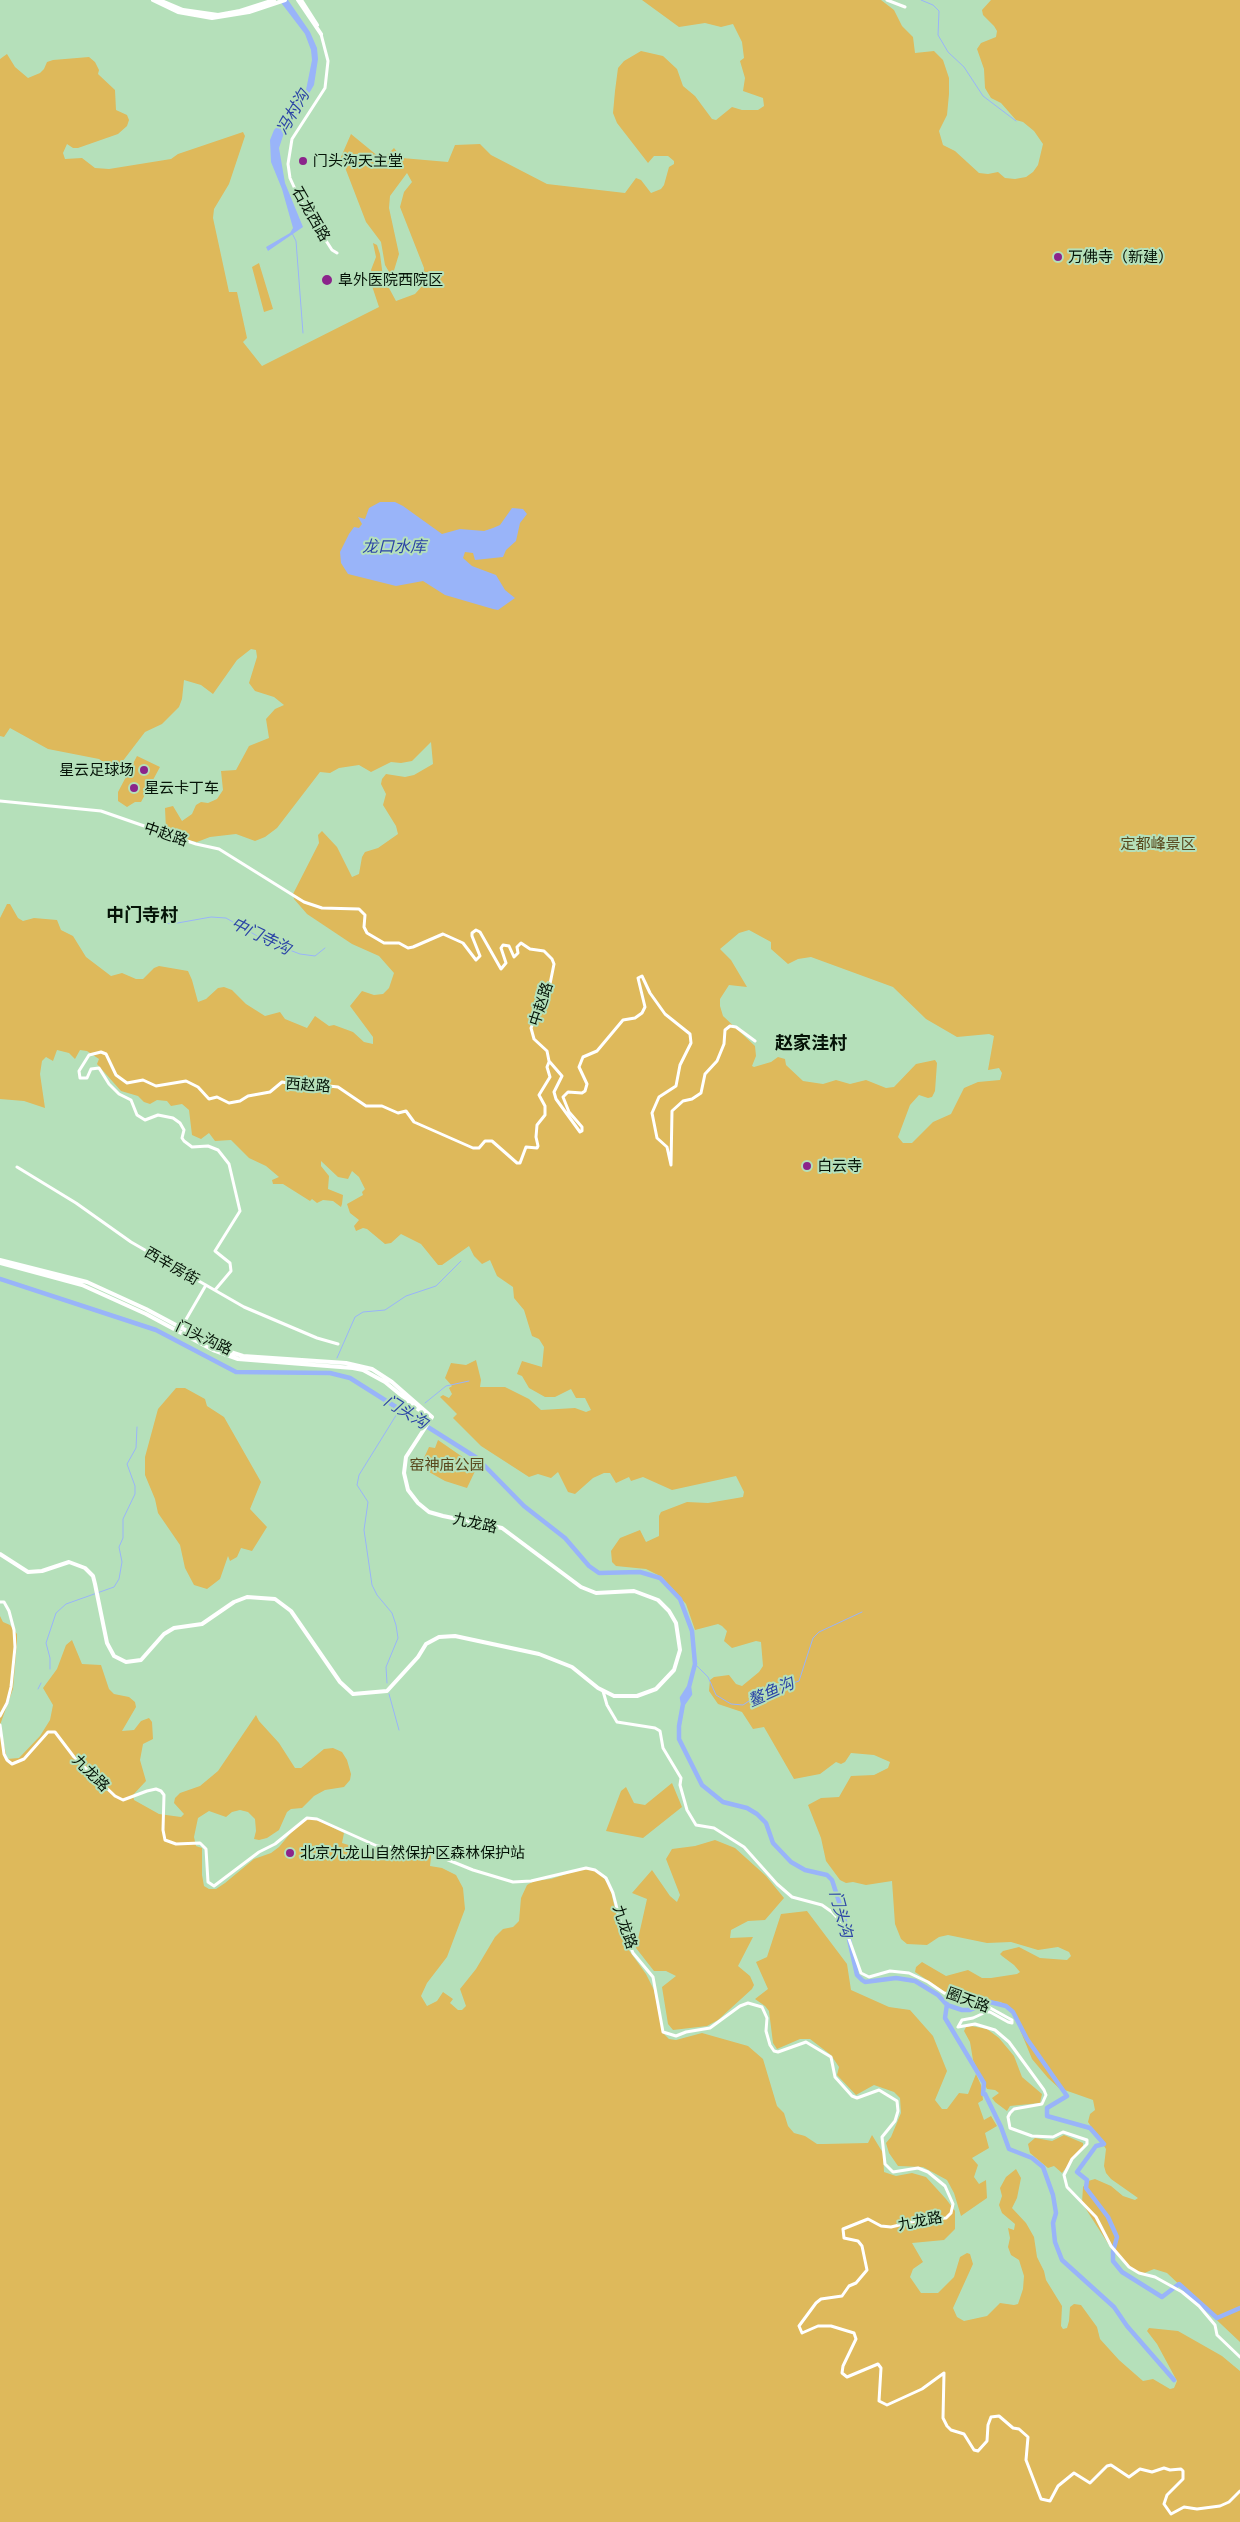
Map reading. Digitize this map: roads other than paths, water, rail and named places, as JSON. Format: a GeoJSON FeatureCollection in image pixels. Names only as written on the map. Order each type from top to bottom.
{"type":"FeatureCollection","features":[{"type":"Feature","properties":{"kind":"main road"},"geometry":{"type":"LineString","coordinates":[[153,0],[184,14],[212,18],[231,16],[276,1]]}},
{"type":"Feature","properties":{"kind":"main road"},"geometry":{"type":"LineString","coordinates":[[159,0],[183,10],[218,14],[240,11],[285,0]]}},
{"type":"Feature","properties":{"kind":"main road","name":"石龙西路"},"geometry":{"type":"LineString","coordinates":[[300,0],[321,34]]}},
{"type":"Feature","properties":{"kind":"main road","name":"门头沟路"},"geometry":{"type":"LineString","coordinates":[[0,1262],[87,1282],[222,1349],[243,1356],[363,1365],[383,1376],[430,1419]]}},
{"type":"Feature","properties":{"kind":"main road","name":"门头沟路"},"geometry":{"type":"LineString","coordinates":[[0,1262],[82,1285],[146,1314],[213,1350],[238,1359],[363,1370],[385,1382],[430,1419]]}},
{"type":"Feature","properties":{"kind":"main road","name":"九龙路"},"geometry":{"type":"LineString","coordinates":[[0,1554],[28,1572],[42,1572],[69,1562],[77,1563],[93,1576],[110,1650],[114,1656],[126,1662],[141,1660],[164,1634],[174,1628],[202,1624],[234,1602],[247,1597],[267,1597],[291,1611],[340,1682],[353,1694],[386,1692],[418,1657],[426,1644],[439,1637],[455,1636],[539,1654],[559,1661],[572,1667],[603,1691],[614,1696],[637,1696],[656,1689],[665,1682],[674,1670],[680,1650],[676,1623],[669,1610],[647,1594],[634,1591],[596,1593],[581,1587],[502,1528],[429,1512],[418,1503],[408,1490],[404,1473],[406,1457],[430,1419]]}},
{"type":"Feature","properties":{"kind":"street"},"geometry":{"type":"LineString","coordinates":[[887,0],[905,7]]}},
{"type":"Feature","properties":{"kind":"street","name":"石龙西路"},"geometry":{"type":"LineString","coordinates":[[321,34],[327,52],[327,77],[321,95],[292,139],[288,164],[290,178],[300,200],[332,250],[337,253]]}},
{"type":"Feature","properties":{"kind":"street","name":"中赵路"},"geometry":{"type":"LineString","coordinates":[[0,800],[101,811],[196,844],[219,849],[304,902],[322,908],[360,909],[365,915],[364,927],[367,933],[384,943],[399,943],[408,948],[413,948],[443,934],[462,943],[476,960],[480,956],[480,951],[472,932],[476,930],[480,932],[501,969],[506,963],[501,948],[503,945],[508,946],[514,957],[518,953],[517,947],[521,943],[530,949],[544,951],[554,964],[550,984],[531,1028],[534,1039],[547,1051],[549,1061],[562,1076],[554,1092],[556,1099],[580,1132],[582,1127],[569,1112],[564,1097],[568,1092],[582,1093],[585,1091],[587,1084],[579,1067],[580,1061],[597,1051],[624,1020],[635,1018],[642,1013],[645,1006],[638,978],[642,976],[665,1014],[690,1034],[691,1043],[680,1065],[676,1086],[659,1097],[652,1113],[658,1138],[667,1147],[669,1165],[671,1166],[672,1111],[682,1101],[692,1099],[701,1093],[705,1074],[717,1061],[724,1044],[726,1030],[733,1026],[755,1041]]}},
{"type":"Feature","properties":{"kind":"street","name":"西赵路"},"geometry":{"type":"LineString","coordinates":[[215,1290],[231,1271],[230,1263],[215,1251],[240,1210],[229,1164],[218,1150],[208,1146],[192,1147],[184,1141],[182,1138],[184,1130],[180,1123],[173,1118],[158,1115],[145,1120],[137,1115],[130,1100],[119,1094],[109,1084],[99,1068],[91,1069],[87,1078],[80,1078],[79,1071],[89,1055],[101,1052],[106,1054],[116,1075],[127,1083],[142,1080],[149,1085],[156,1086],[186,1081],[198,1087],[209,1099],[217,1097],[229,1103],[240,1101],[248,1096],[270,1092],[282,1082],[320,1089],[329,1086],[338,1087],[366,1106],[382,1106],[398,1113],[406,1111],[414,1122],[473,1148],[479,1148],[485,1142],[492,1141],[517,1163],[520,1163],[526,1147],[537,1148],[538,1146],[536,1137],[537,1126],[545,1115],[545,1106],[539,1096],[550,1077],[547,1067],[549,1061]]}},
{"type":"Feature","properties":{"kind":"street","name":"西辛房街"},"geometry":{"type":"LineString","coordinates":[[17,1167],[76,1203],[124,1238],[215,1290],[255,1312],[338,1344]]}},
{"type":"Feature","properties":{"kind":"street"},"geometry":{"type":"LineString","coordinates":[[181,1328],[206,1285]]}},
{"type":"Feature","properties":{"kind":"street"},"geometry":{"type":"LineString","coordinates":[[0,1602],[4,1602],[9,1611],[14,1630],[15,1647],[11,1687],[0,1716]]}},
{"type":"Feature","properties":{"kind":"street","name":"圈天路"},"geometry":{"type":"LineString","coordinates":[[603,1691],[607,1706],[617,1722],[660,1730],[663,1748],[681,1778],[680,1785],[687,1810],[696,1825],[714,1828],[727,1835],[744,1847],[776,1884],[792,1897],[822,1904],[839,1919],[848,1929],[849,1939],[861,1974],[865,1976],[890,1971],[909,1973],[928,1982],[944,1993],[974,1999],[1012,2020],[1012,2023],[1008,2022],[990,2012],[986,2012],[973,2018],[962,2020],[958,2027],[975,2024],[995,2030],[1009,2042],[1044,2090],[1046,2095],[1042,2104],[1014,2109],[1010,2113],[1008,2117],[1010,2128],[1032,2136],[1053,2137],[1063,2132],[1087,2140],[1086,2144],[1072,2159],[1064,2175],[1067,2187],[1096,2218],[1111,2246],[1129,2266],[1139,2274],[1155,2277],[1182,2292],[1206,2314],[1215,2325],[1217,2335],[1240,2357]]}},
{"type":"Feature","properties":{"kind":"street","name":"九龙路"},"geometry":{"type":"LineString","coordinates":[[0,1724],[4,1754],[12,1764],[24,1759],[48,1732],[55,1732],[74,1757],[115,1796],[124,1800],[147,1791],[156,1789],[161,1791],[164,1796],[162,1830],[165,1840],[176,1844],[195,1841],[200,1843],[206,1849],[208,1882],[214,1886],[259,1852],[275,1844],[307,1818],[317,1820],[377,1846],[426,1851],[473,1870],[513,1882],[531,1881],[586,1868],[595,1870],[606,1878],[614,1892],[621,1924],[633,1953],[654,1977],[663,2032],[676,2036],[692,2030],[710,2028],[740,2006],[748,2003],[762,2007],[767,2018],[766,2031],[770,2045],[774,2050],[778,2052],[806,2042],[831,2057],[835,2077],[852,2096],[857,2098],[879,2090],[897,2101],[898,2111],[895,2121],[882,2137],[885,2164],[893,2172],[918,2168],[928,2172],[945,2186],[953,2204],[951,2213],[946,2218],[920,2220],[891,2227],[881,2226],[868,2219],[843,2229],[844,2238],[858,2241],[862,2246],[868,2270],[856,2283],[848,2286],[842,2296],[821,2299],[816,2303],[799,2326],[802,2333],[818,2326],[831,2326],[854,2333],[856,2339],[843,2366],[842,2373],[847,2377],[878,2364],[880,2368],[879,2401],[887,2404],[916,2393],[944,2373],[943,2418],[947,2426],[951,2430],[964,2434],[974,2450],[978,2451],[987,2441],[988,2425],[991,2417],[999,2416],[1013,2428],[1020,2429],[1028,2437],[1026,2460],[1041,2499],[1050,2501],[1058,2486],[1074,2473],[1090,2483],[1107,2466],[1111,2465],[1129,2476],[1140,2469],[1152,2472],[1164,2468],[1170,2470],[1181,2469],[1183,2471],[1183,2479],[1167,2495],[1164,2504],[1171,2514],[1184,2507],[1197,2509],[1220,2506],[1229,2502],[1240,2492]]}},
{"type":"Feature","properties":{"kind":"water","name":"冯村沟"},"geometry":{"type":"Polygon","coordinates":[[[279,0],[288,0],[310,32],[317,48],[318,59],[314,85],[294,119],[286,127],[279,148],[285,183],[303,227],[268,251],[266,247],[290,233],[293,228],[282,189],[271,162],[270,140],[274,130],[294,109],[306,90],[312,60],[311,50],[305,34],[279,0]]]}},
{"type":"Feature","properties":{"kind":"water","name":"龙口水库"},"geometry":{"type":"Polygon","coordinates":[[[380,502],[395,502],[403,506],[442,534],[460,529],[484,531],[500,525],[512,508],[523,509],[527,514],[520,523],[516,541],[506,550],[503,557],[475,560],[473,553],[465,552],[463,558],[472,566],[496,575],[505,590],[515,598],[498,610],[445,595],[423,581],[396,586],[348,574],[341,563],[340,552],[354,527],[359,528],[362,524],[358,517],[365,519],[369,508],[380,502]]]}},
{"type":"Feature","properties":{"kind":"waterway"},"geometry":{"type":"LineString","coordinates":[[921,0],[933,5],[939,11],[938,35],[948,52],[964,67],[983,96],[1016,121]]}},
{"type":"Feature","properties":{"kind":"waterway"},"geometry":{"type":"LineString","coordinates":[[292,233],[296,241],[303,333]]}},
{"type":"Feature","properties":{"kind":"waterway","name":"中门寺沟"},"geometry":{"type":"LineString","coordinates":[[165,923],[172,924],[211,917],[226,918],[266,941],[300,954],[315,956],[325,948]]}},
{"type":"Feature","properties":{"kind":"waterway"},"geometry":{"type":"LineString","coordinates":[[337,1358],[355,1317],[363,1312],[385,1310],[406,1296],[436,1286],[461,1261]]}},
{"type":"Feature","properties":{"kind":"waterway","name":"门头沟"},"geometry":{"type":"LineString","coordinates":[[0,1279],[156,1330],[236,1372],[330,1373],[350,1378],[477,1458],[524,1506],[565,1538],[589,1566],[599,1573],[640,1572],[660,1578],[680,1599],[692,1631],[695,1664],[689,1687],[690,1694],[683,1704],[679,1739],[702,1785],[723,1802],[747,1808],[757,1814],[766,1823],[773,1843],[791,1862],[805,1870],[827,1875],[832,1880],[844,1917],[857,1975],[862,1980],[865,1982],[896,1978],[915,1981],[938,1995],[947,2005],[962,2010],[970,2010],[982,2005]]}},
{"type":"Feature","properties":{"kind":"waterway"},"geometry":{"type":"LineString","coordinates":[[425,1403],[446,1386],[469,1381]]}},
{"type":"Feature","properties":{"kind":"waterway"},"geometry":{"type":"LineString","coordinates":[[387,1683],[386,1667],[398,1638],[392,1613],[377,1595],[372,1585],[364,1530],[368,1502],[357,1485],[359,1475],[400,1409]]}},
{"type":"Feature","properties":{"kind":"waterway"},"geometry":{"type":"LineString","coordinates":[[50,1669],[50,1658],[46,1643],[56,1613],[66,1604],[114,1587],[119,1579],[122,1562],[119,1547],[123,1538],[123,1519],[135,1494],[135,1486],[127,1464],[136,1448],[137,1427]]}},
{"type":"Feature","properties":{"kind":"waterway","name":"鳌鱼沟"},"geometry":{"type":"LineString","coordinates":[[695,1664],[708,1677],[716,1695],[731,1704],[743,1705],[752,1699],[763,1697],[781,1687],[799,1681],[813,1638],[819,1632],[862,1612]]}},
{"type":"Feature","properties":{"kind":"waterway"},"geometry":{"type":"LineString","coordinates":[[38,1689],[41,1683]]}},
{"type":"Feature","properties":{"kind":"waterway","name":"门头沟"},"geometry":{"type":"LineString","coordinates":[[683,1704],[682,1698],[689,1687]]}},
{"type":"Feature","properties":{"kind":"waterway"},"geometry":{"type":"LineString","coordinates":[[389,1694],[399,1730]]}},
{"type":"Feature","properties":{"kind":"waterway","name":"门头沟"},"geometry":{"type":"LineString","coordinates":[[985,2004],[990,2002],[1006,2006],[1013,2012],[1027,2039],[1067,2096],[1047,2108],[1047,2116],[1090,2128],[1104,2144],[1096,2146],[1077,2172],[1087,2180],[1086,2188],[1108,2217],[1117,2237],[1114,2248]]}},
{"type":"Feature","properties":{"kind":"waterway"},"geometry":{"type":"LineString","coordinates":[[947,2004],[945,2018],[984,2083],[983,2094],[985,2094],[1001,2127],[1009,2149],[1032,2158],[1043,2167],[1053,2195],[1056,2213],[1053,2223],[1055,2242],[1062,2260],[1114,2307],[1127,2326],[1174,2380]]}},
{"type":"Feature","properties":{"kind":"waterway","name":"门头沟"},"geometry":{"type":"LineString","coordinates":[[1113,2251],[1113,2261],[1122,2272],[1162,2297],[1179,2284],[1217,2318],[1240,2308]]}},
{"type":"Feature","properties":{"kind":"place","name":"门头沟天主堂"},"geometry":{"type":"Point","coordinates":[303,161]}},
{"type":"Feature","properties":{"kind":"place","name":"万佛寺（新建）"},"geometry":{"type":"Point","coordinates":[1058,257]}},
{"type":"Feature","properties":{"kind":"place","name":"阜外医院西院区"},"geometry":{"type":"Point","coordinates":[327,280]}},
{"type":"Feature","properties":{"kind":"place","name":"星云足球场"},"geometry":{"type":"Point","coordinates":[144,770]}},
{"type":"Feature","properties":{"kind":"place","name":"星云卡丁车"},"geometry":{"type":"Point","coordinates":[134,788]}},
{"type":"Feature","properties":{"kind":"place","name":"白云寺"},"geometry":{"type":"Point","coordinates":[807,1166]}},
{"type":"Feature","properties":{"kind":"place","name":"北京九龙山自然保护区森林保护站"},"geometry":{"type":"Point","coordinates":[290,1853]}},
{"type":"Feature","properties":{"kind":"district","name":"中门寺村"},"geometry":{"type":"Point","coordinates":[142,915]}},
{"type":"Feature","properties":{"kind":"district","name":"赵家洼村"},"geometry":{"type":"Point","coordinates":[811,1043]}},
{"type":"Feature","properties":{"kind":"park label","name":"定都峰景区"},"geometry":{"type":"Point","coordinates":[1158,844]}},
{"type":"Feature","properties":{"kind":"park label","name":"窑神庙公园"},"geometry":{"type":"Point","coordinates":[447,1465]}}]}
